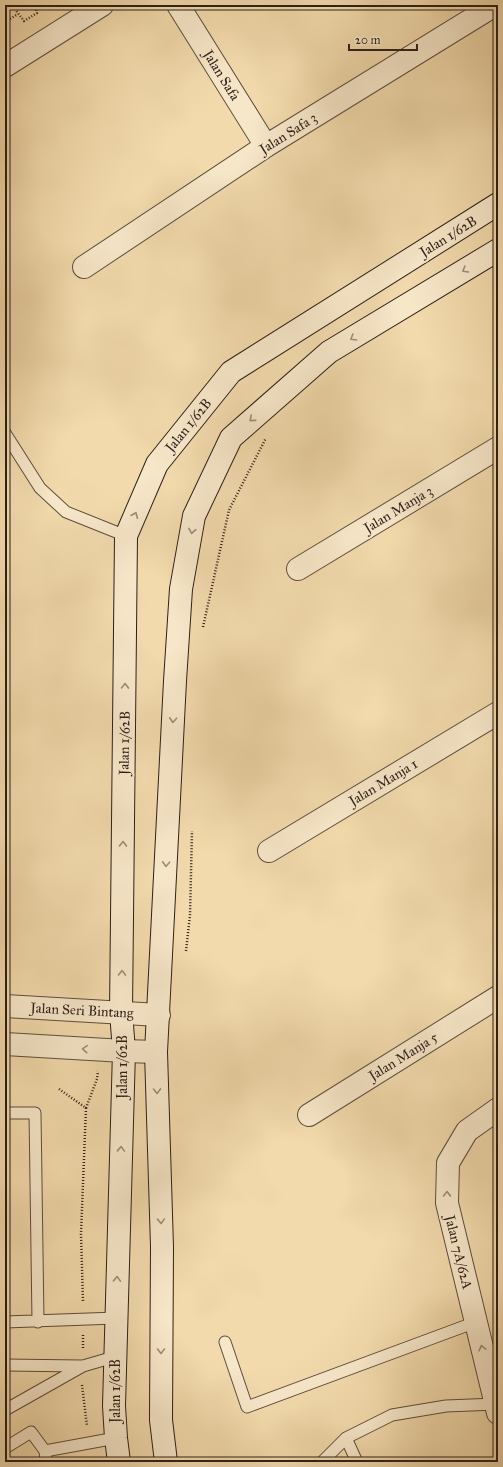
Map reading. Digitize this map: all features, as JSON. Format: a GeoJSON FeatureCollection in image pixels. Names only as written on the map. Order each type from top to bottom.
{"type":"FeatureCollection","features":[{"type":"Feature","properties":{"kind":"main road"},"geometry":{"type":"LineString","coordinates":[[5,66],[102,5]]}},
{"type":"Feature","properties":{"kind":"main road","name":"Jalan Safa"},"geometry":{"type":"LineString","coordinates":[[178,5],[266,146]]}},
{"type":"Feature","properties":{"kind":"main road","name":"Jalan Safa 3"},"geometry":{"type":"LineString","coordinates":[[84,267],[266,146],[495,5]]}},
{"type":"Feature","properties":{"kind":"main road","name":"Jalan 1/62B"},"geometry":{"type":"LineString","coordinates":[[119,1462],[114,1406],[114,1357],[124,1051],[121,1012],[126,536],[157,464],[231,372],[498,204]]}},
{"type":"Feature","properties":{"kind":"main road"},"geometry":{"type":"LineString","coordinates":[[166,1462],[161,1420],[162,1248],[156,1052],[175,681],[182,589],[194,516],[231,438],[329,352],[498,250]]}},
{"type":"Feature","properties":{"kind":"main road","name":"Jalan Manja 3"},"geometry":{"type":"LineString","coordinates":[[298,569],[498,448]]}},
{"type":"Feature","properties":{"kind":"main road","name":"Jalan Manja 1"},"geometry":{"type":"LineString","coordinates":[[269,851],[498,714]]}},
{"type":"Feature","properties":{"kind":"main road","name":"Jalan Manja 5"},"geometry":{"type":"LineString","coordinates":[[309,1115],[498,997]]}},
{"type":"Feature","properties":{"kind":"main road","name":"Jalan Seri Bintang"},"geometry":{"type":"LineString","coordinates":[[5,1006],[158,1015]]}},
{"type":"Feature","properties":{"kind":"main road"},"geometry":{"type":"LineString","coordinates":[[5,1044],[156,1052]]}},
{"type":"Feature","properties":{"kind":"main road","name":"Jalan 7A/62A"},"geometry":{"type":"LineString","coordinates":[[497,1408],[447,1203],[448,1163],[468,1131],[498,1109]]}},
{"type":"Feature","properties":{"kind":"lane"},"geometry":{"type":"LineString","coordinates":[[5,433],[40,488],[66,512],[126,536]]}},
{"type":"Feature","properties":{"kind":"lane"},"geometry":{"type":"LineString","coordinates":[[5,1113],[35,1113],[38,1322]]}},
{"type":"Feature","properties":{"kind":"lane"},"geometry":{"type":"LineString","coordinates":[[5,1322],[116,1318]]}},
{"type":"Feature","properties":{"kind":"lane"},"geometry":{"type":"LineString","coordinates":[[225,1342],[247,1407],[476,1322]]}},
{"type":"Feature","properties":{"kind":"lane"},"geometry":{"type":"LineString","coordinates":[[5,1410],[83,1366],[114,1357]]}},
{"type":"Feature","properties":{"kind":"lane"},"geometry":{"type":"LineString","coordinates":[[5,1365],[83,1366]]}},
{"type":"Feature","properties":{"kind":"lane"},"geometry":{"type":"LineString","coordinates":[[322,1462],[346,1438],[392,1415],[446,1406],[497,1408]]}},
{"type":"Feature","properties":{"kind":"lane"},"geometry":{"type":"LineString","coordinates":[[5,1448],[31,1432],[46,1457],[89,1443],[116,1438]]}},
{"type":"Feature","properties":{"kind":"lane"},"geometry":{"type":"LineString","coordinates":[[346,1438],[357,1462]]}},
{"type":"Feature","properties":{"kind":"path"},"geometry":{"type":"LineString","coordinates":[[18,5],[14,8],[24,21],[37,13],[35,5]]}},
{"type":"Feature","properties":{"kind":"path"},"geometry":{"type":"LineString","coordinates":[[5,22],[18,14]]}},
{"type":"Feature","properties":{"kind":"path"},"geometry":{"type":"LineString","coordinates":[[201,632],[229,510],[268,435]]}},
{"type":"Feature","properties":{"kind":"path"},"geometry":{"type":"LineString","coordinates":[[185,957],[190,915],[192,827]]}},
{"type":"Feature","properties":{"kind":"path"},"geometry":{"type":"LineString","coordinates":[[59,1089],[86,1108],[81,1234],[83,1320],[82,1393],[89,1443]]}}]}
